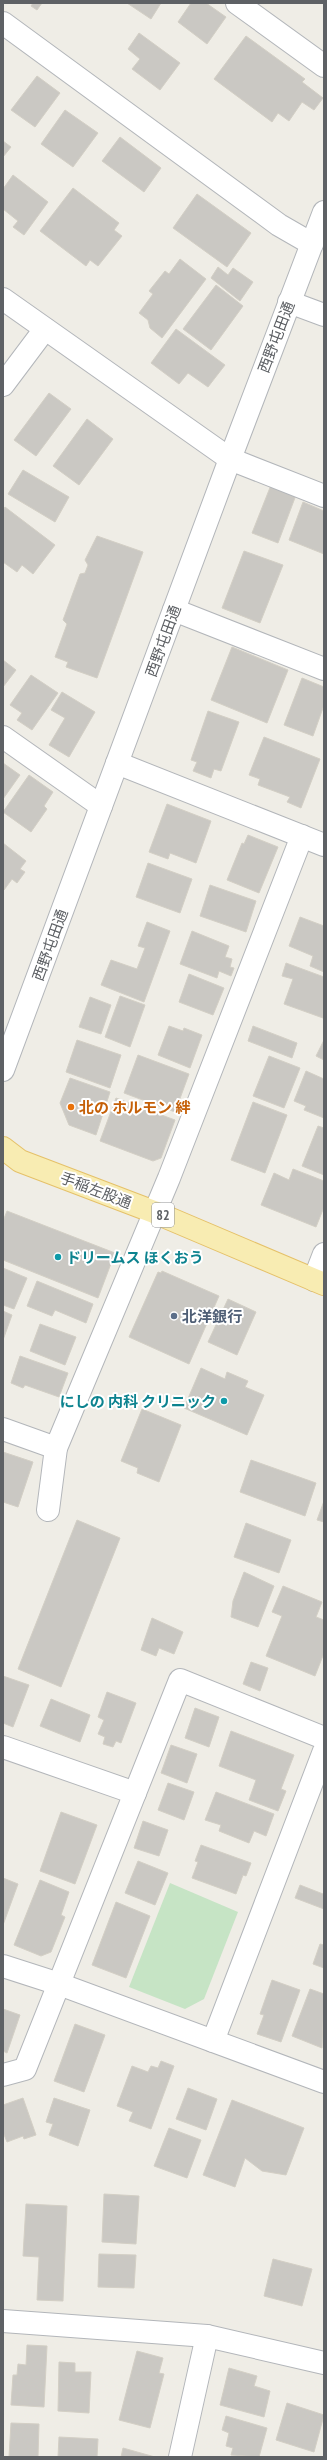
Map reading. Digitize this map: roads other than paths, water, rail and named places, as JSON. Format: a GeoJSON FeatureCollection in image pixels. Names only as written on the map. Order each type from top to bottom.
{"type":"FeatureCollection","features":[{"type":"Feature","properties":{"kind":"main road","name":"手稲左股通"},"geometry":{"type":"LineString","coordinates":[[3,1148],[20,1161],[154,1212],[319,1282]]}},
{"type":"Feature","properties":{"kind":"street"},"geometry":{"type":"LineString","coordinates":[[237,3],[324,66]]}},
{"type":"Feature","properties":{"kind":"street"},"geometry":{"type":"LineString","coordinates":[[3,23],[279,225],[312,244]]}},
{"type":"Feature","properties":{"kind":"street","name":"西野屯田通"},"geometry":{"type":"LineString","coordinates":[[3,1070],[230,459],[324,212]]}},
{"type":"Feature","properties":{"kind":"street"},"geometry":{"type":"LineString","coordinates":[[3,298],[230,459],[324,496]]}},
{"type":"Feature","properties":{"kind":"street"},"geometry":{"type":"LineString","coordinates":[[290,302],[324,315]]}},
{"type":"Feature","properties":{"kind":"street"},"geometry":{"type":"LineString","coordinates":[[3,385],[45,329]]}},
{"type":"Feature","properties":{"kind":"street"},"geometry":{"type":"LineString","coordinates":[[174,610],[324,669]]}},
{"type":"Feature","properties":{"kind":"street"},"geometry":{"type":"LineString","coordinates":[[3,737],[101,806]]}},
{"type":"Feature","properties":{"kind":"street"},"geometry":{"type":"LineString","coordinates":[[117,763],[324,845]]}},
{"type":"Feature","properties":{"kind":"street"},"geometry":{"type":"LineString","coordinates":[[48,1510],[56,1448],[154,1212],[302,836]]}},
{"type":"Feature","properties":{"kind":"street"},"geometry":{"type":"LineString","coordinates":[[319,1282],[324,1254]]}},
{"type":"Feature","properties":{"kind":"street"},"geometry":{"type":"LineString","coordinates":[[3,1429],[56,1448]]}},
{"type":"Feature","properties":{"kind":"street"},"geometry":{"type":"LineString","coordinates":[[3,2075],[25,2069],[180,1680],[324,1738]]}},
{"type":"Feature","properties":{"kind":"street"},"geometry":{"type":"LineString","coordinates":[[3,1747],[135,1793]]}},
{"type":"Feature","properties":{"kind":"street"},"geometry":{"type":"LineString","coordinates":[[213,2041],[324,1751]]}},
{"type":"Feature","properties":{"kind":"street"},"geometry":{"type":"LineString","coordinates":[[3,1966],[59,1984],[324,2082]]}},
{"type":"Feature","properties":{"kind":"street"},"geometry":{"type":"LineString","coordinates":[[3,2320],[207,2336],[324,2363]]}},
{"type":"Feature","properties":{"kind":"street"},"geometry":{"type":"LineString","coordinates":[[180,2457],[207,2336]]}},
{"type":"Feature","properties":{"kind":"place","name":"北の ホルモン 絆"},"geometry":{"type":"Point","coordinates":[71,1107]}},
{"type":"Feature","properties":{"kind":"place","name":"ドリームス ほくおう"},"geometry":{"type":"Point","coordinates":[58,1257]}},
{"type":"Feature","properties":{"kind":"place","name":"北洋銀行"},"geometry":{"type":"Point","coordinates":[174,1316]}},
{"type":"Feature","properties":{"kind":"place","name":"にしの 内科 クリニック"},"geometry":{"type":"Point","coordinates":[224,1401]}}]}
